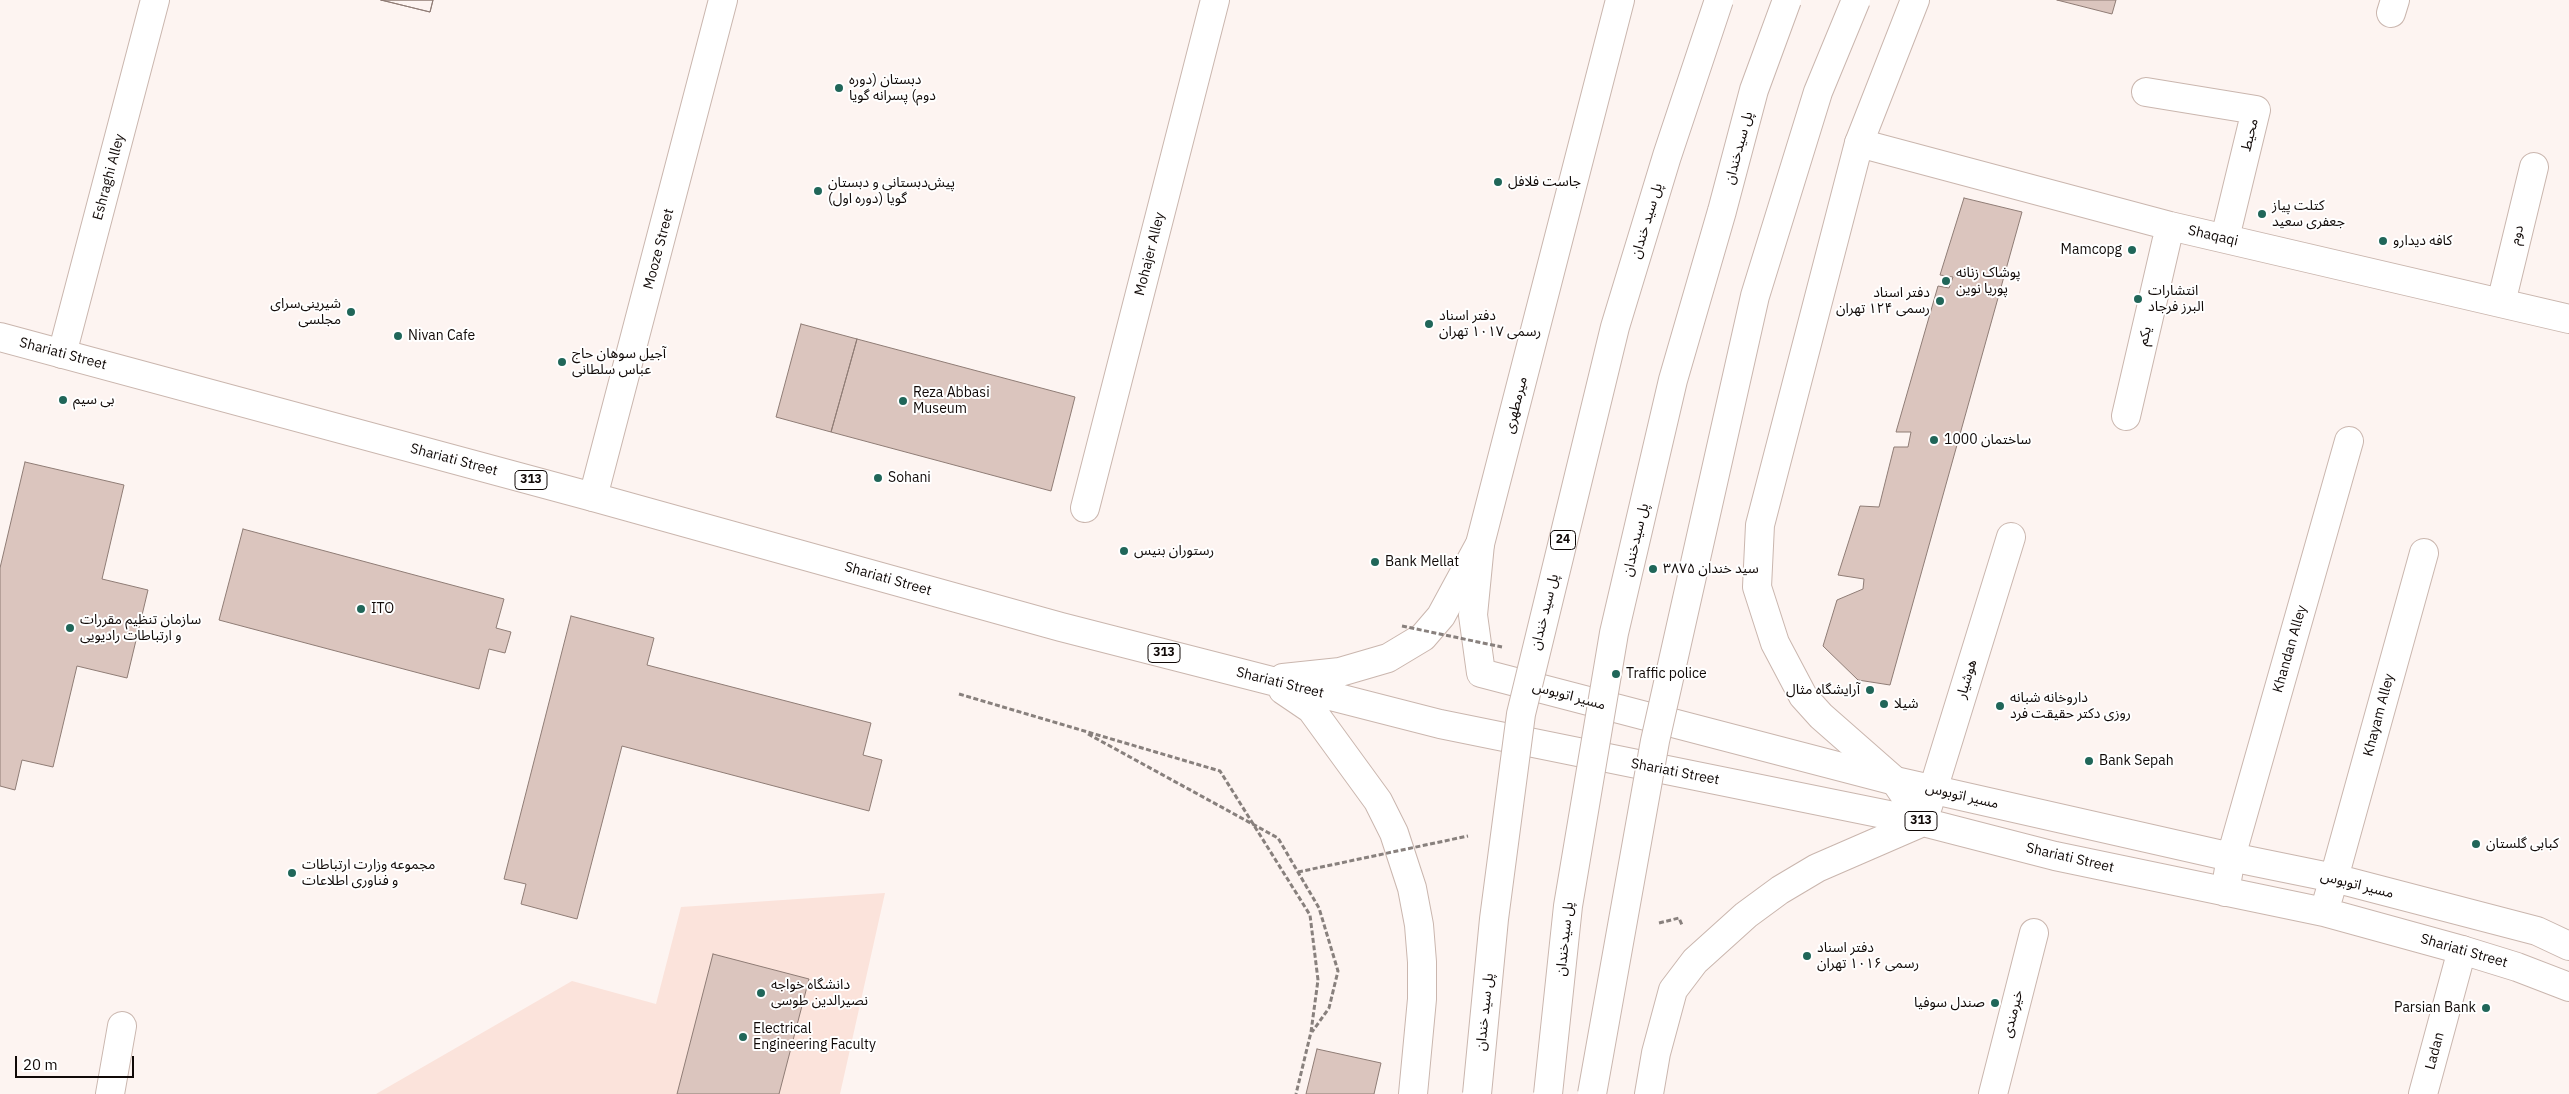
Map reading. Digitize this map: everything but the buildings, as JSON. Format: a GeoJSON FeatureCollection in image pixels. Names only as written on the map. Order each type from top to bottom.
{"type":"FeatureCollection","features":[{"type":"Feature","properties":{"kind":"main road","name":"Eshraghi Alley"},"geometry":{"type":"LineString","coordinates":[[62,354],[155,0]]}},
{"type":"Feature","properties":{"kind":"main road","name":"Mooze Street"},"geometry":{"type":"LineString","coordinates":[[593,497],[723,0]]}},
{"type":"Feature","properties":{"kind":"main road","name":"Mohajer Alley"},"geometry":{"type":"LineString","coordinates":[[1085,508],[1215,0]]}},
{"type":"Feature","properties":{"kind":"main road","name":"میرمطهری"},"geometry":{"type":"LineString","coordinates":[[1267,680],[1340,672],[1388,658],[1423,637],[1441,616],[1480,544],[1620,0]]}},
{"type":"Feature","properties":{"kind":"main road","name":"پل سید خندان"},"geometry":{"type":"LineString","coordinates":[[1476,1094],[1494,919],[1520,714],[1615,327],[1667,156],[1719,0]]}},
{"type":"Feature","properties":{"kind":"main road","name":"پل سیدخندان"},"geometry":{"type":"LineString","coordinates":[[1548,1094],[1568,906],[1614,633],[1673,380],[1722,211],[1754,90],[1788,0]]}},
{"type":"Feature","properties":{"kind":"main road"},"geometry":{"type":"LineString","coordinates":[[1592,1094],[1655,741],[1755,296],[1818,92],[1856,0]]}},
{"type":"Feature","properties":{"kind":"main road"},"geometry":{"type":"LineString","coordinates":[[1648,1094],[1656,1053],[1673,990],[1695,961],[1746,915],[1795,881],[1817,868],[1923,822],[1895,781],[1821,716],[1802,696],[1775,643],[1757,587],[1760,525],[1859,143],[1915,0]]}},
{"type":"Feature","properties":{"kind":"main road","name":"محیط"},"geometry":{"type":"LineString","coordinates":[[2146,92],[2256,110],[2225,238]]}},
{"type":"Feature","properties":{"kind":"main road","name":"Shaqaqi"},"geometry":{"type":"LineString","coordinates":[[1859,143],[2170,226],[2569,319]]}},
{"type":"Feature","properties":{"kind":"main road","name":"دوم"},"geometry":{"type":"LineString","coordinates":[[2500,303],[2534,167]]}},
{"type":"Feature","properties":{"kind":"main road","name":"یکم"},"geometry":{"type":"LineString","coordinates":[[2126,416],[2170,226]]}},
{"type":"Feature","properties":{"kind":"main road","name":"Shariati Street"},"geometry":{"type":"LineString","coordinates":[[0,337],[593,497],[1061,627],[1440,724],[1923,822],[2055,856],[2324,912],[2462,950],[2517,967],[2569,987]]}},
{"type":"Feature","properties":{"kind":"main road","name":"Khandan Alley"},"geometry":{"type":"LineString","coordinates":[[2225,892],[2231,857],[2349,441]]}},
{"type":"Feature","properties":{"kind":"main road","name":"هوشیار"},"geometry":{"type":"LineString","coordinates":[[1923,822],[2011,537]]}},
{"type":"Feature","properties":{"kind":"main road","name":"مسیر اتوبوس"},"geometry":{"type":"LineString","coordinates":[[1480,544],[1473,615],[1481,673],[1895,781],[2231,857],[2334,878],[2537,931],[2569,946]]}},
{"type":"Feature","properties":{"kind":"main road","name":"Khayam Alley"},"geometry":{"type":"LineString","coordinates":[[2324,912],[2424,553]]}},
{"type":"Feature","properties":{"kind":"main road"},"geometry":{"type":"LineString","coordinates":[[1267,680],[1311,709],[1378,801],[1394,833],[1412,888],[1420,934],[1422,999],[1413,1094]]}},
{"type":"Feature","properties":{"kind":"main road","name":"خیرمندی"},"geometry":{"type":"LineString","coordinates":[[1993,1094],[2034,933]]}},
{"type":"Feature","properties":{"kind":"main road","name":"Ladan"},"geometry":{"type":"LineString","coordinates":[[2423,1094],[2462,950]]}},
{"type":"Feature","properties":{"kind":"main road"},"geometry":{"type":"LineString","coordinates":[[110,1094],[122,1026]]}},
{"type":"Feature","properties":{"kind":"path"},"geometry":{"type":"LineString","coordinates":[[1402,626],[1504,648]]}},
{"type":"Feature","properties":{"kind":"path"},"geometry":{"type":"LineString","coordinates":[[959,694],[1220,771],[1310,915],[1318,980],[1311,1032],[1296,1094]]}},
{"type":"Feature","properties":{"kind":"path"},"geometry":{"type":"LineString","coordinates":[[1081,730],[1278,838],[1319,908],[1338,971],[1329,1008],[1311,1032]]}},
{"type":"Feature","properties":{"kind":"path"},"geometry":{"type":"LineString","coordinates":[[1298,872],[1468,837],[1470,828]]}},
{"type":"Feature","properties":{"kind":"shaded area","name":"دانشگاه خواجه نصیرالدین طوسی"},"geometry":{"type":"Polygon","coordinates":[[[885,893],[840,1094],[376,1094],[572,981],[656,1004],[681,907],[885,893]]]}},
{"type":"Feature","properties":{"kind":"place","name":"دبستان (دوره دوم) پسرانه گویا"},"geometry":{"type":"Point","coordinates":[839,88]}},
{"type":"Feature","properties":{"kind":"place","name":"جاست فلافل"},"geometry":{"type":"Point","coordinates":[1498,182]}},
{"type":"Feature","properties":{"kind":"place","name":"پیش‌دبستانی و دبستان (دوره اول) گویا"},"geometry":{"type":"Point","coordinates":[818,191]}},
{"type":"Feature","properties":{"kind":"place","name":"کتلت پیاز جعفری سعید"},"geometry":{"type":"Point","coordinates":[2262,214]}},
{"type":"Feature","properties":{"kind":"place","name":"کافه دیدارو"},"geometry":{"type":"Point","coordinates":[2383,241]}},
{"type":"Feature","properties":{"kind":"place","name":"Mamcopg"},"geometry":{"type":"Point","coordinates":[2132,250]}},
{"type":"Feature","properties":{"kind":"place","name":"پوشاک زنانه پوریا نوین"},"geometry":{"type":"Point","coordinates":[1946,281]}},
{"type":"Feature","properties":{"kind":"place","name":"انتشارات البرز فرجاد"},"geometry":{"type":"Point","coordinates":[2138,299]}},
{"type":"Feature","properties":{"kind":"place","name":"دفتر اسناد رسمی ۱۲۴ تهران"},"geometry":{"type":"Point","coordinates":[1940,301]}},
{"type":"Feature","properties":{"kind":"place","name":"شیرینی‌سرای مجلسی"},"geometry":{"type":"Point","coordinates":[351,312]}},
{"type":"Feature","properties":{"kind":"place","name":"دفتر اسناد رسمی ۱۰۱۷ تهران"},"geometry":{"type":"Point","coordinates":[1429,324]}},
{"type":"Feature","properties":{"kind":"place","name":"Nivan Cafe"},"geometry":{"type":"Point","coordinates":[398,336]}},
{"type":"Feature","properties":{"kind":"place","name":"آجیل سوهان حاج عباس سلطانی"},"geometry":{"type":"Point","coordinates":[562,362]}},
{"type":"Feature","properties":{"kind":"place","name":"بی سیم"},"geometry":{"type":"Point","coordinates":[63,400]}},
{"type":"Feature","properties":{"kind":"place","name":"Reza Abbasi Museum"},"geometry":{"type":"Point","coordinates":[903,401]}},
{"type":"Feature","properties":{"kind":"place","name":"ساختمان 1000"},"geometry":{"type":"Point","coordinates":[1934,440]}},
{"type":"Feature","properties":{"kind":"place","name":"Sohani"},"geometry":{"type":"Point","coordinates":[878,478]}},
{"type":"Feature","properties":{"kind":"place","name":"رستوران بنیس"},"geometry":{"type":"Point","coordinates":[1124,551]}},
{"type":"Feature","properties":{"kind":"place","name":"Bank Mellat"},"geometry":{"type":"Point","coordinates":[1375,562]}},
{"type":"Feature","properties":{"kind":"place","name":"سید خندان ۳۸۷۵"},"geometry":{"type":"Point","coordinates":[1653,569]}},
{"type":"Feature","properties":{"kind":"place","name":"ITO"},"geometry":{"type":"Point","coordinates":[361,609]}},
{"type":"Feature","properties":{"kind":"place","name":"سازمان تنظیم مقررات و ارتباطات رادیویی"},"geometry":{"type":"Point","coordinates":[70,628]}},
{"type":"Feature","properties":{"kind":"place","name":"Traffic police"},"geometry":{"type":"Point","coordinates":[1616,674]}},
{"type":"Feature","properties":{"kind":"place","name":"آرایشگاه مثال"},"geometry":{"type":"Point","coordinates":[1870,690]}},
{"type":"Feature","properties":{"kind":"place","name":"شیلا"},"geometry":{"type":"Point","coordinates":[1884,704]}},
{"type":"Feature","properties":{"kind":"place","name":"داروخانه شبانه روزی دکتر حقیقت فرد"},"geometry":{"type":"Point","coordinates":[2000,706]}},
{"type":"Feature","properties":{"kind":"place","name":"Bank Sepah"},"geometry":{"type":"Point","coordinates":[2089,761]}},
{"type":"Feature","properties":{"kind":"place","name":"کبابی گلستان"},"geometry":{"type":"Point","coordinates":[2476,844]}},
{"type":"Feature","properties":{"kind":"place","name":"مجموعه وزارت ارتباطات و فناوری اطلاعات"},"geometry":{"type":"Point","coordinates":[292,873]}},
{"type":"Feature","properties":{"kind":"place","name":"دفتر اسناد رسمی ۱۰۱۶ تهران"},"geometry":{"type":"Point","coordinates":[1807,956]}},
{"type":"Feature","properties":{"kind":"place","name":"دانشگاه خواجه نصیرالدین طوسی"},"geometry":{"type":"Point","coordinates":[761,993]}},
{"type":"Feature","properties":{"kind":"place","name":"صندل سوفیا"},"geometry":{"type":"Point","coordinates":[1995,1003]}},
{"type":"Feature","properties":{"kind":"place","name":"Parsian Bank"},"geometry":{"type":"Point","coordinates":[2486,1008]}},
{"type":"Feature","properties":{"kind":"place","name":"Electrical Engineering Faculty"},"geometry":{"type":"Point","coordinates":[743,1037]}}]}
